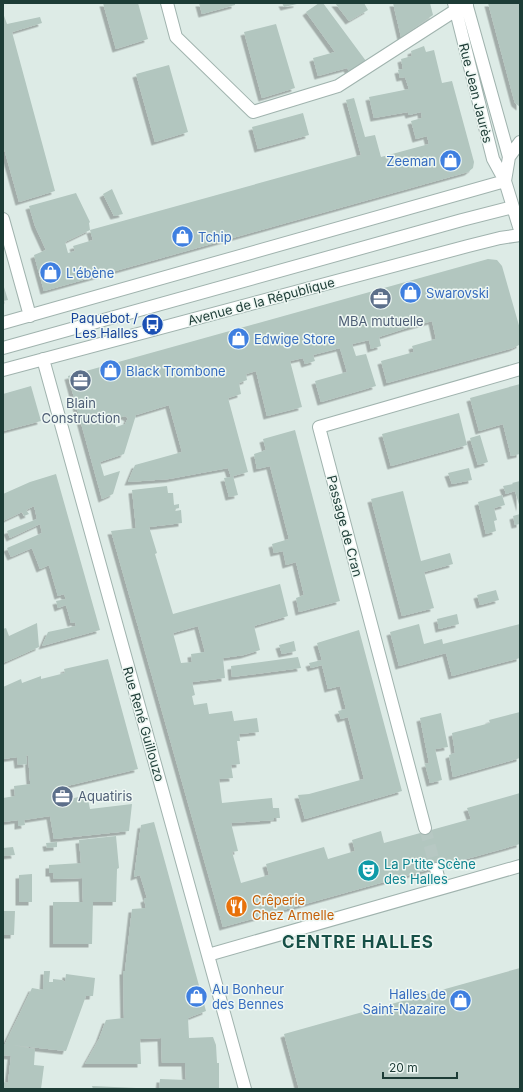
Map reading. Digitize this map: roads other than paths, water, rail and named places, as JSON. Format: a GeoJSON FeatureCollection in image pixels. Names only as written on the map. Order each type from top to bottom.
{"type":"FeatureCollection","features":[{"type":"Feature","properties":{"kind":"street"},"geometry":{"type":"LineString","coordinates":[[167,3],[176,37],[252,112],[338,86],[455,7],[466,4]]}},
{"type":"Feature","properties":{"kind":"street","name":"Rue Jean Jaurès"},"geometry":{"type":"LineString","coordinates":[[466,4],[509,157],[505,181]]}},
{"type":"Feature","properties":{"kind":"street","name":"Rue Jean Jaurès"},"geometry":{"type":"LineString","coordinates":[[455,7],[493,159],[505,181],[520,230]]}},
{"type":"Feature","properties":{"kind":"street"},"geometry":{"type":"LineString","coordinates":[[509,157],[520,142]]}},
{"type":"Feature","properties":{"kind":"street"},"geometry":{"type":"LineString","coordinates":[[3,323],[505,181]]}},
{"type":"Feature","properties":{"kind":"street","name":"Avenue de la République"},"geometry":{"type":"LineString","coordinates":[[3,348],[513,207]]}},
{"type":"Feature","properties":{"kind":"street"},"geometry":{"type":"LineString","coordinates":[[3,219],[30,316]]}},
{"type":"Feature","properties":{"kind":"street","name":"Avenue de la République"},"geometry":{"type":"LineString","coordinates":[[3,370],[500,238],[520,235]]}},
{"type":"Feature","properties":{"kind":"street","name":"Rue René Guillouzo"},"geometry":{"type":"LineString","coordinates":[[43,359],[245,1089]]}},
{"type":"Feature","properties":{"kind":"street","name":"Passage de Cran"},"geometry":{"type":"LineString","coordinates":[[425,828],[319,427],[520,369]]}},
{"type":"Feature","properties":{"kind":"street"},"geometry":{"type":"LineString","coordinates":[[208,955],[520,866]]}},
{"type":"Feature","properties":{"kind":"street"},"geometry":{"type":"LineString","coordinates":[[436,869],[441,888]]}},
{"type":"Feature","properties":{"kind":"tunnel"},"geometry":{"type":"LineString","coordinates":[[425,828],[436,869]]}},
{"type":"Feature","properties":{"kind":"place","name":"Zeeman"},"geometry":{"type":"Point","coordinates":[451,161]}},
{"type":"Feature","properties":{"kind":"place","name":"Tchip"},"geometry":{"type":"Point","coordinates":[183,237]}},
{"type":"Feature","properties":{"kind":"place","name":"L'ébène"},"geometry":{"type":"Point","coordinates":[50,273]}},
{"type":"Feature","properties":{"kind":"place","name":"Swarovski"},"geometry":{"type":"Point","coordinates":[410,293]}},
{"type":"Feature","properties":{"kind":"place","name":"MBA mutuelle"},"geometry":{"type":"Point","coordinates":[381,299]}},
{"type":"Feature","properties":{"kind":"place","name":"Paquebot / Les Halles"},"geometry":{"type":"Point","coordinates":[153,325]}},
{"type":"Feature","properties":{"kind":"place","name":"Edwige Store"},"geometry":{"type":"Point","coordinates":[238,339]}},
{"type":"Feature","properties":{"kind":"place","name":"Black Trombone"},"geometry":{"type":"Point","coordinates":[111,371]}},
{"type":"Feature","properties":{"kind":"place","name":"Blain Construction"},"geometry":{"type":"Point","coordinates":[81,381]}},
{"type":"Feature","properties":{"kind":"place","name":"Aquatiris"},"geometry":{"type":"Point","coordinates":[62,796]}},
{"type":"Feature","properties":{"kind":"place","name":"La P'tite Scène des Halles"},"geometry":{"type":"Point","coordinates":[369,871]}},
{"type":"Feature","properties":{"kind":"place","name":"Crêperie Chez Armelle"},"geometry":{"type":"Point","coordinates":[237,907]}},
{"type":"Feature","properties":{"kind":"place","name":"Au Bonheur des Bennes"},"geometry":{"type":"Point","coordinates":[196,996]}},
{"type":"Feature","properties":{"kind":"place","name":"Halles de Saint-Nazaire"},"geometry":{"type":"Point","coordinates":[461,1001]}},
{"type":"Feature","properties":{"kind":"district","name":"CENTRE HALLES"},"geometry":{"type":"Point","coordinates":[358,942]}}]}
